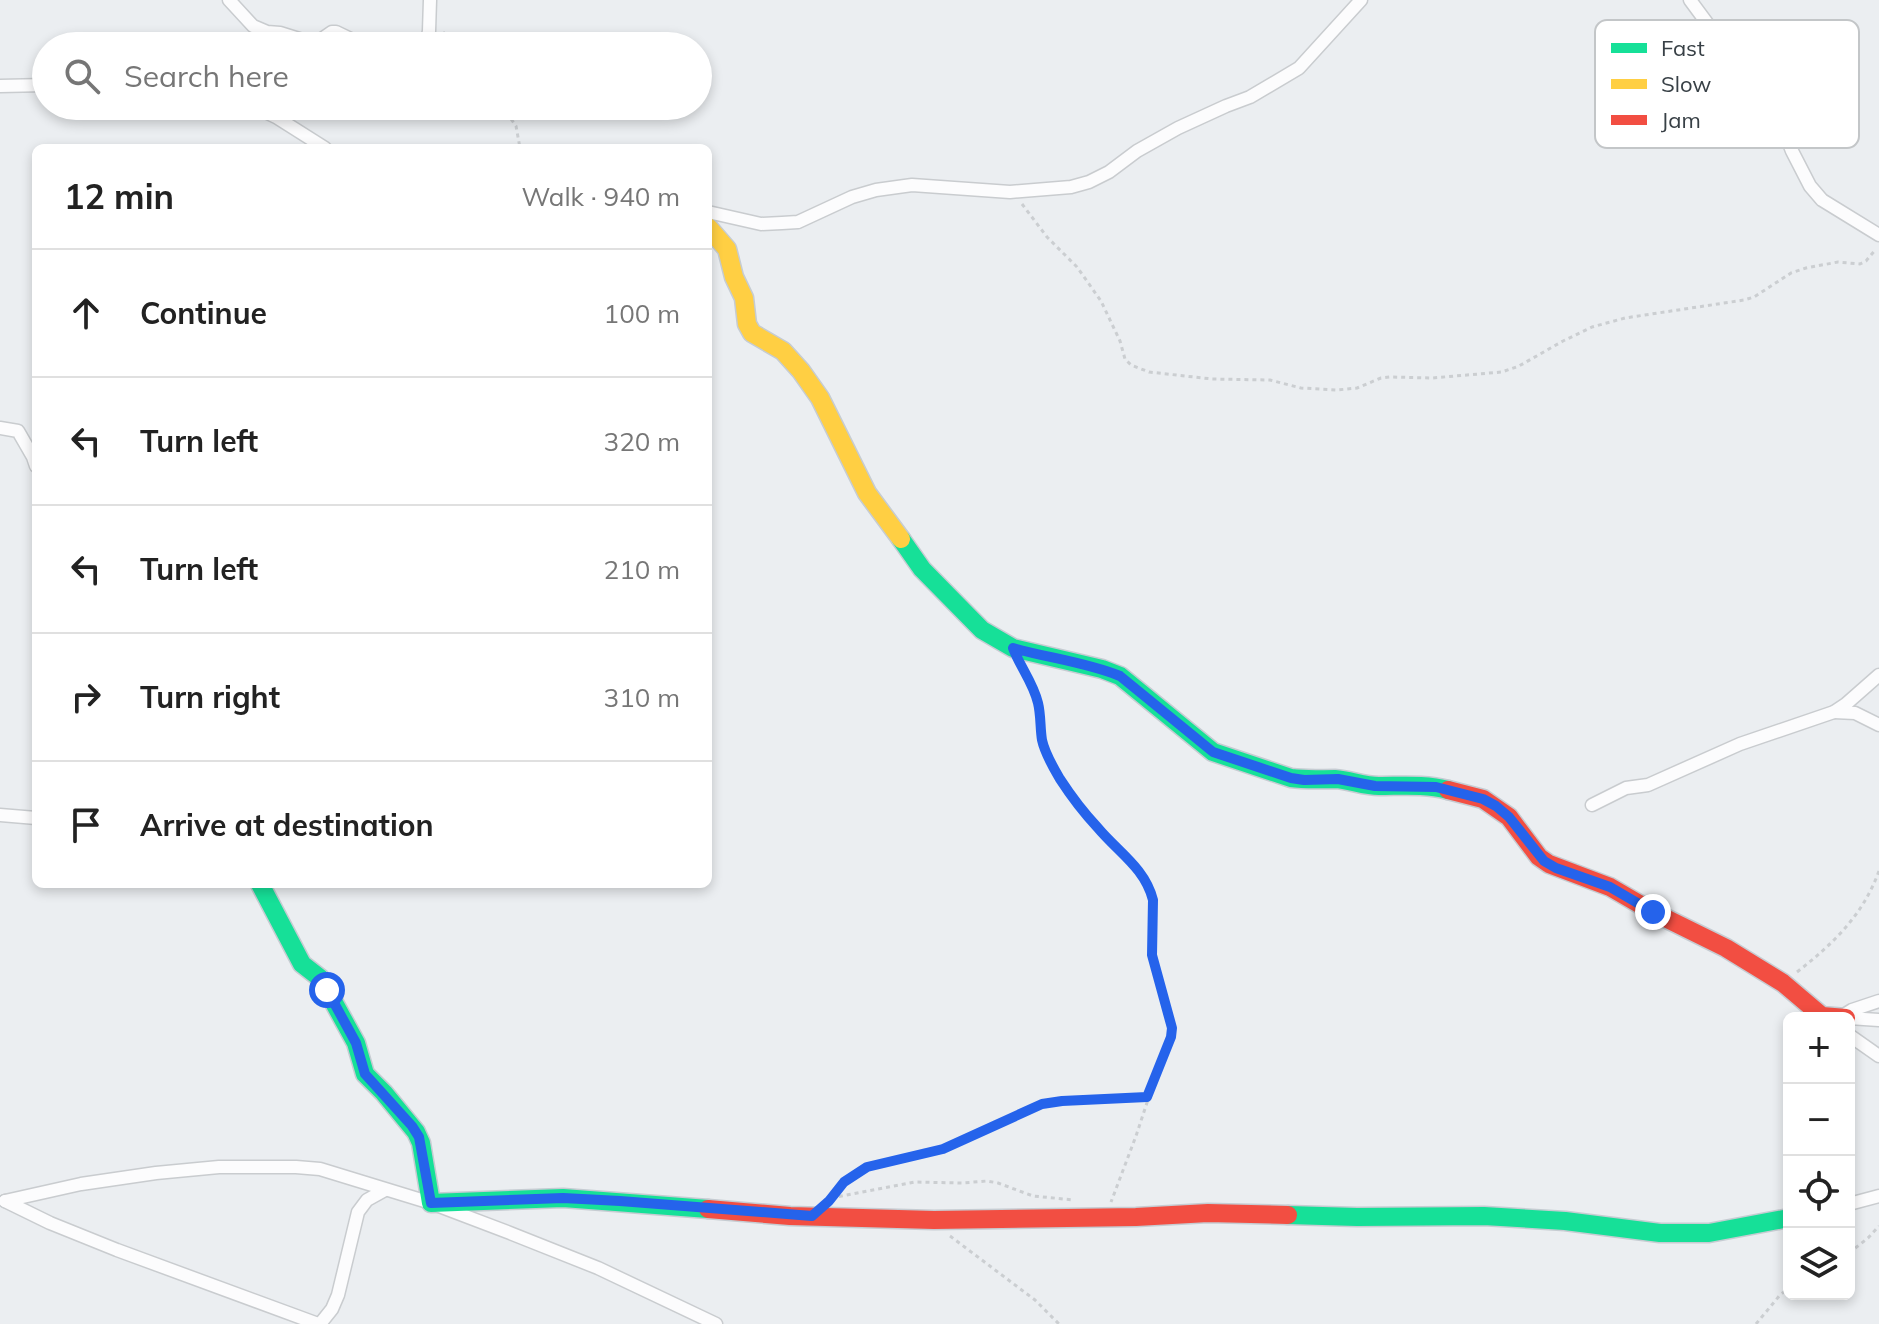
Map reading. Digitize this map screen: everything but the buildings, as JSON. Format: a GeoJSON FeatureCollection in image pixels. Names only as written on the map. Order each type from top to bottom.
{"type":"FeatureCollection","features":[{"type":"Feature","properties":{"kind":"street"},"geometry":{"type":"LineString","coordinates":[[229,0],[253,26],[267,32]]}},
{"type":"Feature","properties":{"kind":"street"},"geometry":{"type":"LineString","coordinates":[[429,32],[430,0]]}},
{"type":"Feature","properties":{"kind":"street"},"geometry":{"type":"LineString","coordinates":[[712,213],[761,224],[798,222],[852,197],[912,185],[1014,192],[1071,187],[1089,182],[1178,128],[1250,97],[1299,68],[1361,0]]}},
{"type":"Feature","properties":{"kind":"street"},"geometry":{"type":"LineString","coordinates":[[1690,0],[1705,20]]}},
{"type":"Feature","properties":{"kind":"street"},"geometry":{"type":"LineString","coordinates":[[0,86],[32,85]]}},
{"type":"Feature","properties":{"kind":"street"},"geometry":{"type":"LineString","coordinates":[[281,120],[319,144]]}},
{"type":"Feature","properties":{"kind":"street"},"geometry":{"type":"LineString","coordinates":[[1791,148],[1810,186],[1822,200],[1879,235]]}},
{"type":"Feature","properties":{"kind":"street"},"geometry":{"type":"LineString","coordinates":[[712,232],[727,249],[752,333],[783,351],[801,371],[820,398],[867,493],[922,569],[982,630],[1013,648],[1120,676],[1213,752],[1291,778],[1338,779],[1375,786],[1436,787],[1483,799],[1509,817],[1539,857],[1549,864],[1610,887],[1726,948],[1783,983],[1822,1012]]}},
{"type":"Feature","properties":{"kind":"street"},"geometry":{"type":"LineString","coordinates":[[0,428],[18,431],[32,455]]}},
{"type":"Feature","properties":{"kind":"street"},"geometry":{"type":"LineString","coordinates":[[1592,805],[1626,788],[1648,785],[1740,744],[1834,712],[1879,675]]}},
{"type":"Feature","properties":{"kind":"street"},"geometry":{"type":"LineString","coordinates":[[1834,712],[1855,713],[1879,725]]}},
{"type":"Feature","properties":{"kind":"street"},"geometry":{"type":"LineString","coordinates":[[0,815],[32,818]]}},
{"type":"Feature","properties":{"kind":"street"},"geometry":{"type":"LineString","coordinates":[[262,888],[302,964],[320,978],[327,990],[356,1043],[365,1074],[416,1132],[421,1143],[431,1203]]}},
{"type":"Feature","properties":{"kind":"street"},"geometry":{"type":"LineString","coordinates":[[1845,1012],[1879,1001]]}},
{"type":"Feature","properties":{"kind":"street"},"geometry":{"type":"LineString","coordinates":[[1855,1018],[1879,1020]]}},
{"type":"Feature","properties":{"kind":"street"},"geometry":{"type":"LineString","coordinates":[[1855,1039],[1879,1056]]}},
{"type":"Feature","properties":{"kind":"street"},"geometry":{"type":"LineString","coordinates":[[2,1200],[156,1173],[219,1167],[307,1167],[431,1203],[598,1268],[716,1324]]}},
{"type":"Feature","properties":{"kind":"street"},"geometry":{"type":"LineString","coordinates":[[2,1200],[117,1250],[319,1324],[332,1309],[338,1295],[358,1212],[367,1200],[385,1190]]}},
{"type":"Feature","properties":{"kind":"street"},"geometry":{"type":"LineString","coordinates":[[1855,1202],[1879,1196]]}},
{"type":"Feature","properties":{"kind":"street"},"geometry":{"type":"LineString","coordinates":[[431,1203],[563,1198],[812,1216],[934,1220],[1208,1213],[1484,1216],[1565,1221],[1660,1233],[1709,1233],[1783,1219]]}},
{"type":"Feature","properties":{"kind":"path"},"geometry":{"type":"LineString","coordinates":[[512,120],[519,144]]}},
{"type":"Feature","properties":{"kind":"path"},"geometry":{"type":"LineString","coordinates":[[1014,192],[1047,237],[1077,267],[1101,301],[1125,359],[1131,365],[1149,372],[1212,379],[1270,380],[1323,390],[1357,388],[1390,377],[1432,378],[1502,372],[1592,327],[1625,318],[1744,300],[1791,273],[1806,268],[1838,262],[1860,264],[1879,247]]}},
{"type":"Feature","properties":{"kind":"path"},"geometry":{"type":"LineString","coordinates":[[1013,648],[1028,675],[1038,703],[1047,756],[1098,829],[1140,870],[1152,893],[1152,955],[1172,1028],[1171,1037],[1105,1217]]}},
{"type":"Feature","properties":{"kind":"path"},"geometry":{"type":"LineString","coordinates":[[1783,983],[1838,938],[1870,894],[1879,871]]}},
{"type":"Feature","properties":{"kind":"path"},"geometry":{"type":"LineString","coordinates":[[812,1216],[847,1179],[867,1167],[943,1149],[1042,1104],[1147,1097]]}},
{"type":"Feature","properties":{"kind":"path"},"geometry":{"type":"LineString","coordinates":[[831,1198],[915,1182],[987,1181],[1033,1196],[1076,1200]]}},
{"type":"Feature","properties":{"kind":"path"},"geometry":{"type":"LineString","coordinates":[[1855,1248],[1879,1226]]}},
{"type":"Feature","properties":{"kind":"path"},"geometry":{"type":"LineString","coordinates":[[950,1236],[1035,1300],[1059,1324]]}},
{"type":"Feature","properties":{"kind":"path"},"geometry":{"type":"LineString","coordinates":[[1756,1324],[1783,1293]]}},
{"type":"Feature","properties":{"kind":"traffic: fast"},"geometry":{"type":"LineString","coordinates":[[901,539],[922,569],[982,630],[1013,648],[1120,676],[1213,752],[1291,778],[1448,790]]}},
{"type":"Feature","properties":{"kind":"traffic: fast"},"geometry":{"type":"LineString","coordinates":[[262,888],[302,964],[320,978],[327,990],[356,1043],[365,1074],[416,1132],[421,1143],[431,1203],[563,1198],[708,1209]]}},
{"type":"Feature","properties":{"kind":"traffic: fast"},"geometry":{"type":"LineString","coordinates":[[1288,1215],[1484,1216],[1565,1221],[1660,1233],[1709,1233],[1783,1219]]}},
{"type":"Feature","properties":{"kind":"traffic: slow"},"geometry":{"type":"LineString","coordinates":[[712,232],[727,249],[752,333],[783,351],[801,371],[820,398],[867,493],[901,539]]}},
{"type":"Feature","properties":{"kind":"traffic: jam"},"geometry":{"type":"LineString","coordinates":[[1448,790],[1483,799],[1509,817],[1539,857],[1549,864],[1610,887],[1726,948],[1783,983],[1817,1012]]}},
{"type":"Feature","properties":{"kind":"traffic: jam"},"geometry":{"type":"LineString","coordinates":[[708,1209],[790,1216],[934,1220],[1208,1213],[1288,1215]]}},
{"type":"Feature","properties":{"kind":"route"},"geometry":{"type":"LineString","coordinates":[[327,990],[356,1043],[365,1074],[419,1137],[431,1203],[563,1198],[812,1216],[844,1182],[867,1167],[943,1149],[1042,1104],[1147,1097],[1172,1028],[1152,955],[1152,893],[1140,870],[1098,829],[1047,756],[1038,703],[1028,675],[1013,648],[1120,676],[1213,752],[1291,778],[1338,779],[1375,786],[1436,787],[1483,799],[1509,817],[1544,861],[1610,887],[1653,912]]}}]}
